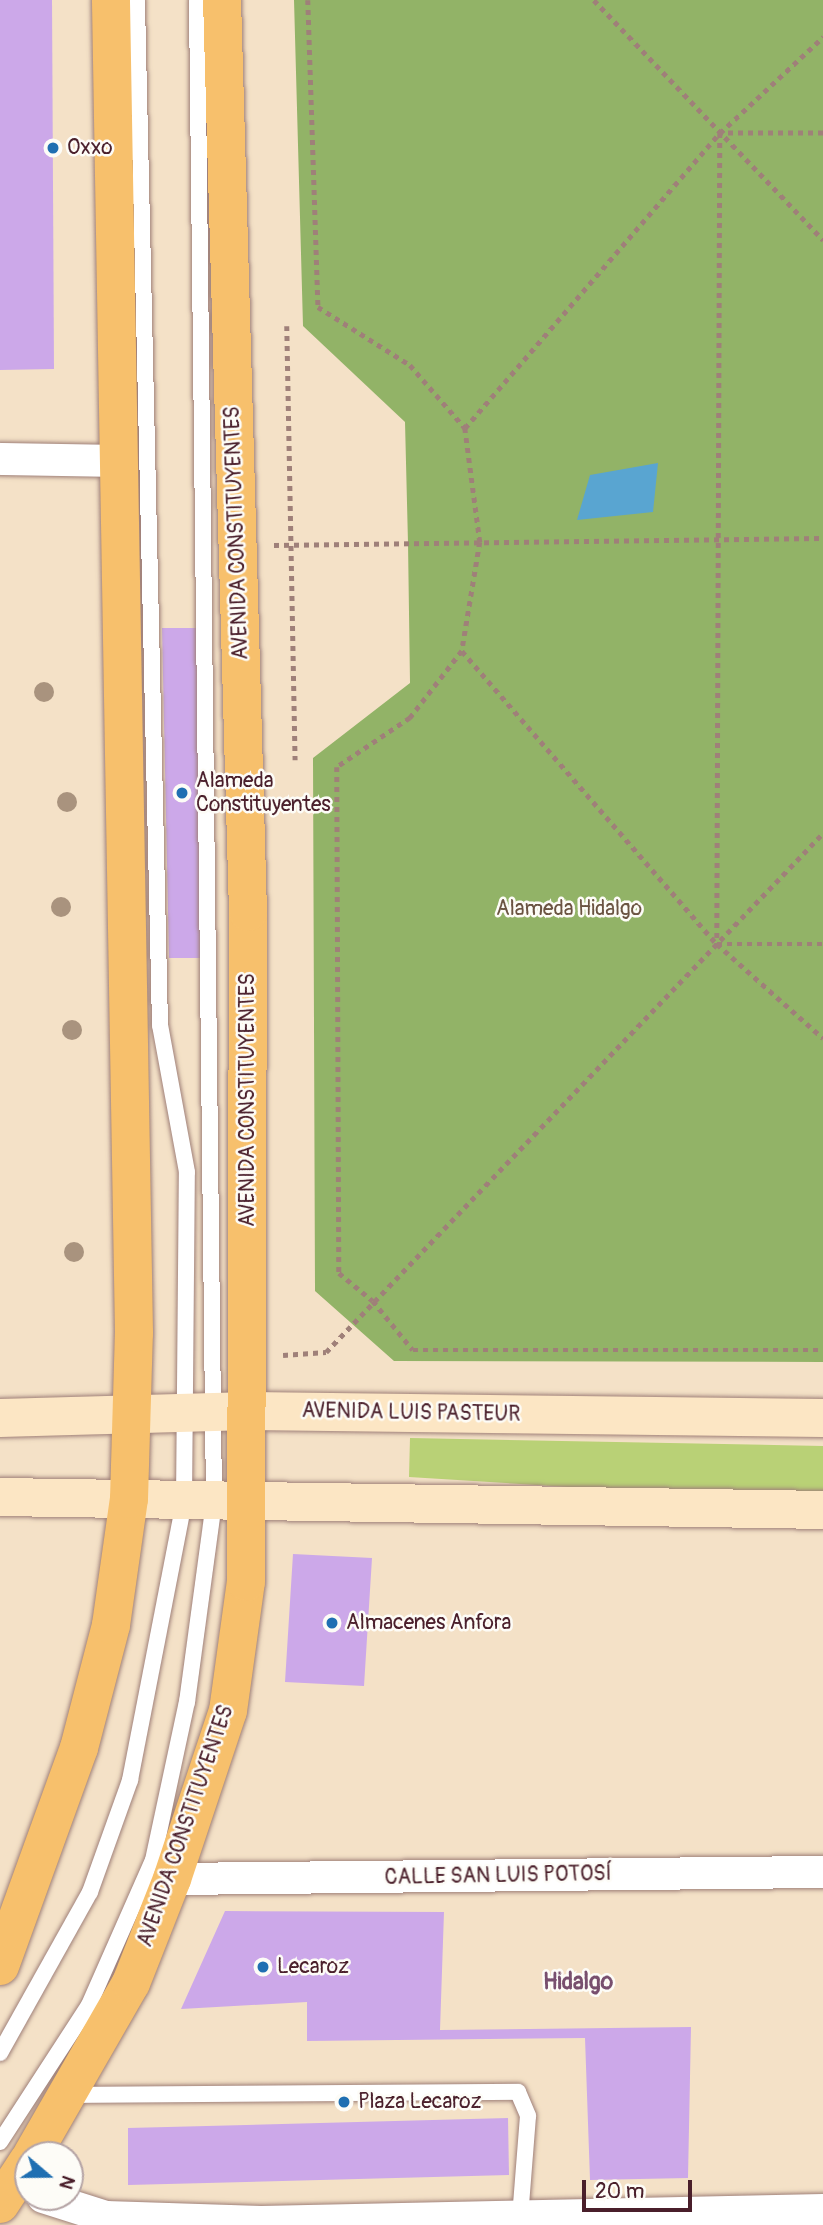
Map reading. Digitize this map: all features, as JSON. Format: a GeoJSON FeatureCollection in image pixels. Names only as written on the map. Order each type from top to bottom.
{"type":"FeatureCollection","features":[{"type":"Feature","properties":{"kind":"main road"},"geometry":{"type":"LineString","coordinates":[[0,1966],[79,1748],[111,1625],[129,1499],[133,1418],[111,0]]}},
{"type":"Feature","properties":{"kind":"main road","name":"AVENIDA CONSTITUYENTES"},"geometry":{"type":"LineString","coordinates":[[45,2141],[131,1983],[172,1879],[228,1711],[251,1502],[218,1412],[248,912],[222,0]]}},
{"type":"Feature","properties":{"kind":"main road","name":"AVENIDA LUIS PASTEUR"},"geometry":{"type":"LineString","coordinates":[[0,1418],[133,1418],[218,1412],[823,1418]]}},
{"type":"Feature","properties":{"kind":"main road"},"geometry":{"type":"LineString","coordinates":[[0,1497],[823,1510]]}},
{"type":"Feature","properties":{"kind":"street"},"geometry":{"type":"LineString","coordinates":[[0,459],[119,461]]}},
{"type":"Feature","properties":{"kind":"street","name":"CALLE SAN LUIS POTOSÍ"},"geometry":{"type":"LineString","coordinates":[[172,1879],[823,1872]]}},
{"type":"Feature","properties":{"kind":"street"},"geometry":{"type":"LineString","coordinates":[[84,2208],[106,2217],[261,2224],[823,2210]]}},
{"type":"Feature","properties":{"kind":"lane"},"geometry":{"type":"LineString","coordinates":[[0,2142],[89,2005],[153,1860],[187,1702],[199,1501],[218,1412],[187,1172],[160,1025],[137,0]]}},
{"type":"Feature","properties":{"kind":"lane"},"geometry":{"type":"LineString","coordinates":[[0,2053],[90,1892],[130,1780],[199,1501],[218,1412],[197,0]]}},
{"type":"Feature","properties":{"kind":"lane"},"geometry":{"type":"LineString","coordinates":[[69,2095],[518,2092],[528,2116],[520,2217]]}},
{"type":"Feature","properties":{"kind":"path"},"geometry":{"type":"LineString","coordinates":[[308,0],[318,307],[410,365],[464,428],[480,542],[462,651],[410,718],[337,767],[339,1273],[373,1301],[413,1350],[823,1350]]}},
{"type":"Feature","properties":{"kind":"path"},"geometry":{"type":"LineString","coordinates":[[594,0],[823,240]]}},
{"type":"Feature","properties":{"kind":"path"},"geometry":{"type":"LineString","coordinates":[[464,428],[720,133],[823,37]]}},
{"type":"Feature","properties":{"kind":"path"},"geometry":{"type":"LineString","coordinates":[[720,133],[823,133]]}},
{"type":"Feature","properties":{"kind":"path"},"geometry":{"type":"LineString","coordinates":[[717,944],[720,133]]}},
{"type":"Feature","properties":{"kind":"path"},"geometry":{"type":"LineString","coordinates":[[287,326],[295,760]]}},
{"type":"Feature","properties":{"kind":"path"},"geometry":{"type":"LineString","coordinates":[[291,545],[823,538]]}},
{"type":"Feature","properties":{"kind":"path"},"geometry":{"type":"LineString","coordinates":[[462,651],[717,944],[823,1038]]}},
{"type":"Feature","properties":{"kind":"path"},"geometry":{"type":"LineString","coordinates":[[326,1352],[823,833]]}},
{"type":"Feature","properties":{"kind":"path"},"geometry":{"type":"LineString","coordinates":[[717,944],[823,944]]}},
{"type":"Feature","properties":{"kind":"green space","name":"Alameda Hidalgo"},"geometry":{"type":"Polygon","coordinates":[[[294,0],[823,0],[823,1362],[394,1361],[315,1291],[313,758],[410,683],[408,543],[405,422],[303,326],[294,0]]]}},
{"type":"Feature","properties":{"kind":"green space"},"geometry":{"type":"Polygon","coordinates":[[[410,1438],[823,1446],[823,1503],[409,1477],[410,1438]]]}},
{"type":"Feature","properties":{"kind":"water"},"geometry":{"type":"Polygon","coordinates":[[[658,463],[653,512],[577,520],[590,475],[658,463]]]}},
{"type":"Feature","properties":{"kind":"building"},"geometry":{"type":"Polygon","coordinates":[[[0,0],[52,0],[54,369],[0,370],[0,0]]]}},
{"type":"Feature","properties":{"kind":"building","name":"Alameda Constituyentes"},"geometry":{"type":"Polygon","coordinates":[[[162,628],[196,628],[203,958],[169,958],[162,628]]]}},
{"type":"Feature","properties":{"kind":"building"},"geometry":{"type":"Polygon","coordinates":[[[293,1554],[372,1558],[364,1686],[285,1682],[293,1554]]]}},
{"type":"Feature","properties":{"kind":"building"},"geometry":{"type":"Polygon","coordinates":[[[225,1911],[444,1912],[440,2030],[691,2027],[688,2178],[590,2180],[585,2038],[307,2041],[307,2002],[181,2009],[225,1911]]]}},
{"type":"Feature","properties":{"kind":"building"},"geometry":{"type":"Polygon","coordinates":[[[508,2118],[509,2175],[128,2185],[128,2128],[508,2118]]]}},
{"type":"Feature","properties":{"kind":"place","name":"Oxxo"},"geometry":{"type":"Point","coordinates":[53,148]}},
{"type":"Feature","properties":{"kind":"place","name":"Alameda Constituyentes"},"geometry":{"type":"Point","coordinates":[182,793]}},
{"type":"Feature","properties":{"kind":"place","name":"Almacenes Anfora"},"geometry":{"type":"Point","coordinates":[332,1623]}},
{"type":"Feature","properties":{"kind":"place","name":"Lecaroz"},"geometry":{"type":"Point","coordinates":[263,1967]}},
{"type":"Feature","properties":{"kind":"place","name":"Plaza Lecaroz"},"geometry":{"type":"Point","coordinates":[344,2102]}},
{"type":"Feature","properties":{"kind":"district","name":"Hidalgo"},"geometry":{"type":"Point","coordinates":[578,1982]}}]}
